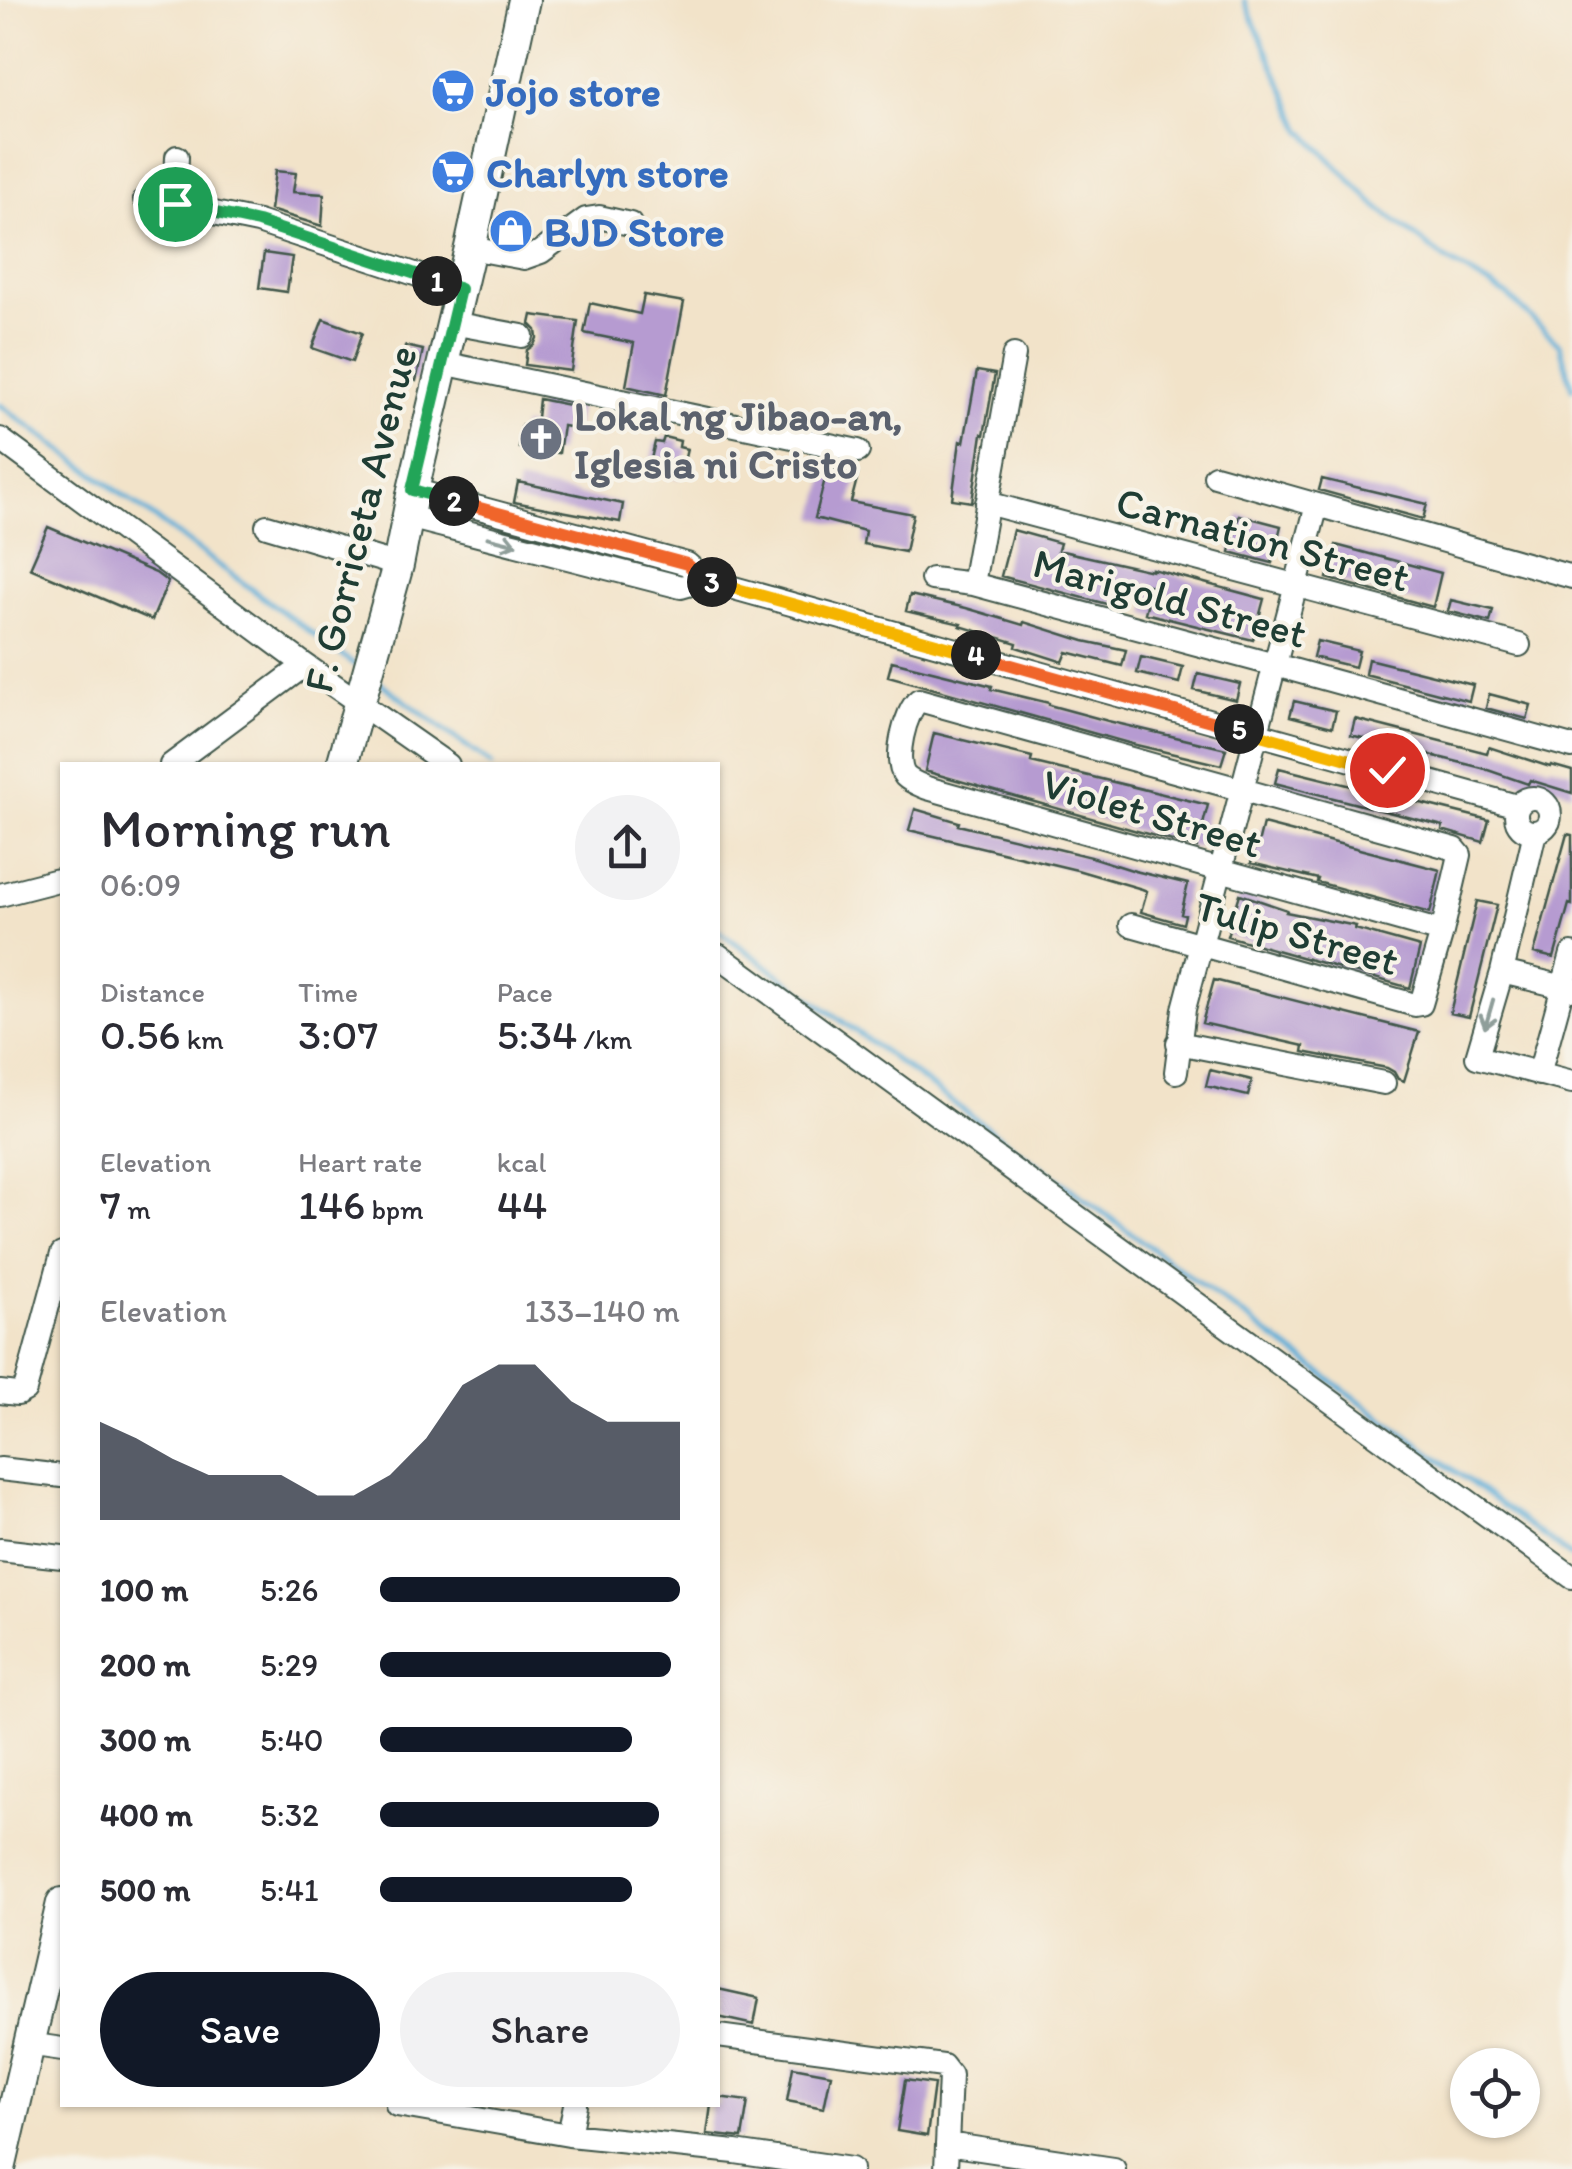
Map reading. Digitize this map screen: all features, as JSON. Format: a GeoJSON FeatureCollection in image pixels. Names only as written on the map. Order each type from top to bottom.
{"type":"FeatureCollection","features":[{"type":"Feature","properties":{"kind":"main road","name":"F. Gorriceta Avenue"},"geometry":{"type":"LineString","coordinates":[[343,762],[398,566],[524,0]]}},
{"type":"Feature","properties":{"kind":"main road"},"geometry":{"type":"LineString","coordinates":[[0,2169],[60,1911]]}},
{"type":"Feature","properties":{"kind":"street"},"geometry":{"type":"LineString","coordinates":[[175,204],[177,157]]}},
{"type":"Feature","properties":{"kind":"street"},"geometry":{"type":"LineString","coordinates":[[145,199],[258,222],[460,289]]}},
{"type":"Feature","properties":{"kind":"street"},"geometry":{"type":"LineString","coordinates":[[470,248],[524,258],[540,252],[586,219],[599,217],[630,224]]}},
{"type":"Feature","properties":{"kind":"street"},"geometry":{"type":"LineString","coordinates":[[452,323],[522,336]]}},
{"type":"Feature","properties":{"kind":"street","name":"Marigold Street"},"geometry":{"type":"LineString","coordinates":[[1014,355],[972,584],[1572,748]]}},
{"type":"Feature","properties":{"kind":"street"},"geometry":{"type":"LineString","coordinates":[[442,363],[858,451]]}},
{"type":"Feature","properties":{"kind":"street"},"geometry":{"type":"LineString","coordinates":[[0,439],[305,665],[444,762]]}},
{"type":"Feature","properties":{"kind":"street"},"geometry":{"type":"LineString","coordinates":[[1214,476],[1572,577]]}},
{"type":"Feature","properties":{"kind":"street"},"geometry":{"type":"LineString","coordinates":[[410,503],[687,564],[705,580],[1517,806],[1518,824],[1535,832],[1477,1058],[1572,1082]]}},
{"type":"Feature","properties":{"kind":"street","name":"Carnation Street"},"geometry":{"type":"LineString","coordinates":[[987,504],[1519,646]]}},
{"type":"Feature","properties":{"kind":"street"},"geometry":{"type":"LineString","coordinates":[[1176,1072],[1184,1010],[1317,505]]}},
{"type":"Feature","properties":{"kind":"street"},"geometry":{"type":"LineString","coordinates":[[267,526],[398,566]]}},
{"type":"Feature","properties":{"kind":"street"},"geometry":{"type":"LineString","coordinates":[[932,579],[972,584]]}},
{"type":"Feature","properties":{"kind":"street"},"geometry":{"type":"LineString","coordinates":[[175,762],[305,665]]}},
{"type":"Feature","properties":{"kind":"street","name":"Violet Street"},"geometry":{"type":"LineString","coordinates":[[1243,790],[920,700],[908,714],[898,762],[905,776],[927,788],[1442,932]]}},
{"type":"Feature","properties":{"kind":"street","name":"Tulip Street"},"geometry":{"type":"LineString","coordinates":[[1132,925],[1415,1005],[1424,1001],[1460,855],[1455,850],[1243,790]]}},
{"type":"Feature","properties":{"kind":"street"},"geometry":{"type":"LineString","coordinates":[[0,895],[60,880]]}},
{"type":"Feature","properties":{"kind":"street"},"geometry":{"type":"LineString","coordinates":[[1540,1074],[1568,988],[1572,954]]}},
{"type":"Feature","properties":{"kind":"street"},"geometry":{"type":"LineString","coordinates":[[720,955],[1572,1577]]}},
{"type":"Feature","properties":{"kind":"street"},"geometry":{"type":"LineString","coordinates":[[1502,972],[1568,988]]}},
{"type":"Feature","properties":{"kind":"street"},"geometry":{"type":"LineString","coordinates":[[1178,1043],[1384,1083]]}},
{"type":"Feature","properties":{"kind":"street"},"geometry":{"type":"LineString","coordinates":[[0,1392],[18,1394],[25,1390],[60,1261]]}},
{"type":"Feature","properties":{"kind":"street"},"geometry":{"type":"LineString","coordinates":[[0,1469],[60,1476]]}},
{"type":"Feature","properties":{"kind":"street"},"geometry":{"type":"LineString","coordinates":[[0,1550],[60,1557]]}},
{"type":"Feature","properties":{"kind":"street"},"geometry":{"type":"LineString","coordinates":[[720,2036],[943,2066],[950,2076],[946,2169]]}},
{"type":"Feature","properties":{"kind":"street"},"geometry":{"type":"LineString","coordinates":[[28,2044],[60,2049]]}},
{"type":"Feature","properties":{"kind":"street"},"geometry":{"type":"LineString","coordinates":[[408,2107],[733,2160],[851,2169]]}},
{"type":"Feature","properties":{"kind":"street"},"geometry":{"type":"LineString","coordinates":[[569,2135],[575,2107]]}},
{"type":"Feature","properties":{"kind":"street"},"geometry":{"type":"LineString","coordinates":[[947,2144],[1114,2169]]}},
{"type":"Feature","properties":{"kind":"building"},"geometry":{"type":"Polygon","coordinates":[[[275,171],[296,173],[293,192],[324,194],[322,226],[270,210],[275,171]]]}},
{"type":"Feature","properties":{"kind":"building"},"geometry":{"type":"Polygon","coordinates":[[[264,253],[292,257],[287,292],[259,288],[264,253]]]}},
{"type":"Feature","properties":{"kind":"building"},"geometry":{"type":"Polygon","coordinates":[[[644,295],[684,302],[666,395],[626,386],[634,343],[584,333],[590,303],[640,314],[644,295]]]}},
{"type":"Feature","properties":{"kind":"building"},"geometry":{"type":"Polygon","coordinates":[[[532,315],[578,321],[571,371],[525,365],[527,350],[537,338],[530,324],[532,315]]]}},
{"type":"Feature","properties":{"kind":"building"},"geometry":{"type":"Polygon","coordinates":[[[323,319],[362,333],[352,362],[312,348],[323,319]]]}},
{"type":"Feature","properties":{"kind":"building"},"geometry":{"type":"Polygon","coordinates":[[[405,346],[423,350],[416,381],[398,377],[405,346]]]}},
{"type":"Feature","properties":{"kind":"building"},"geometry":{"type":"Polygon","coordinates":[[[977,371],[995,374],[972,502],[952,499],[960,441],[964,442],[977,371]]]}},
{"type":"Feature","properties":{"kind":"building"},"geometry":{"type":"Polygon","coordinates":[[[539,399],[579,407],[575,428],[563,426],[559,453],[519,448],[522,425],[536,427],[539,399]]]}},
{"type":"Feature","properties":{"kind":"building"},"geometry":{"type":"Polygon","coordinates":[[[664,437],[680,441],[679,447],[687,449],[680,479],[648,472],[655,442],[662,443],[664,437]]]}},
{"type":"Feature","properties":{"kind":"building"},"geometry":{"type":"Polygon","coordinates":[[[828,467],[858,475],[851,502],[913,514],[905,552],[863,544],[865,531],[815,518],[828,467]]]}},
{"type":"Feature","properties":{"kind":"building"},"geometry":{"type":"Polygon","coordinates":[[[1322,479],[1427,504],[1423,519],[1319,490],[1322,479]]]}},
{"type":"Feature","properties":{"kind":"building"},"geometry":{"type":"Polygon","coordinates":[[[518,482],[623,504],[620,522],[514,502],[518,482]]]}},
{"type":"Feature","properties":{"kind":"building"},"geometry":{"type":"Polygon","coordinates":[[[1239,515],[1281,526],[1272,563],[1230,552],[1239,515]]]}},
{"type":"Feature","properties":{"kind":"building"},"geometry":{"type":"Polygon","coordinates":[[[48,527],[156,573],[168,582],[152,620],[30,568],[48,527]]]}},
{"type":"Feature","properties":{"kind":"building"},"geometry":{"type":"Polygon","coordinates":[[[1013,530],[1060,543],[1058,550],[1152,569],[1264,599],[1253,640],[1145,613],[1152,586],[1125,579],[1121,579],[1114,606],[1001,576],[1013,530]]]}},
{"type":"Feature","properties":{"kind":"building"},"geometry":{"type":"Polygon","coordinates":[[[1336,545],[1441,573],[1433,607],[1327,578],[1336,545]]]}},
{"type":"Feature","properties":{"kind":"building"},"geometry":{"type":"Polygon","coordinates":[[[910,595],[1126,650],[1122,666],[1067,652],[1063,662],[961,624],[906,611],[910,595]]]}},
{"type":"Feature","properties":{"kind":"building"},"geometry":{"type":"Polygon","coordinates":[[[1451,600],[1493,610],[1490,622],[1448,611],[1451,600]]]}},
{"type":"Feature","properties":{"kind":"building"},"geometry":{"type":"Polygon","coordinates":[[[1317,641],[1359,651],[1355,667],[1313,657],[1317,641]]]}},
{"type":"Feature","properties":{"kind":"building"},"geometry":{"type":"Polygon","coordinates":[[[1141,657],[1183,667],[1179,683],[1137,673],[1141,657]]]}},
{"type":"Feature","properties":{"kind":"building"},"geometry":{"type":"Polygon","coordinates":[[[1368,659],[1473,685],[1469,701],[1365,674],[1368,659]]]}},
{"type":"Feature","properties":{"kind":"building"},"geometry":{"type":"Polygon","coordinates":[[[892,661],[1226,749],[1221,765],[1132,744],[888,676],[892,661]]]}},
{"type":"Feature","properties":{"kind":"building"},"geometry":{"type":"Polygon","coordinates":[[[1198,674],[1240,684],[1236,700],[1194,690],[1198,674]]]}},
{"type":"Feature","properties":{"kind":"building"},"geometry":{"type":"Polygon","coordinates":[[[1489,694],[1531,705],[1527,719],[1486,708],[1489,694]]]}},
{"type":"Feature","properties":{"kind":"building"},"geometry":{"type":"Polygon","coordinates":[[[1294,701],[1336,711],[1332,727],[1290,716],[1294,701]]]}},
{"type":"Feature","properties":{"kind":"building"},"geometry":{"type":"Polygon","coordinates":[[[1355,719],[1487,753],[1489,747],[1572,771],[1572,793],[1351,735],[1355,719]]]}},
{"type":"Feature","properties":{"kind":"building"},"geometry":{"type":"Polygon","coordinates":[[[934,733],[1032,757],[1031,762],[1208,805],[1197,848],[925,771],[934,733]]]}},
{"type":"Feature","properties":{"kind":"building"},"geometry":{"type":"Polygon","coordinates":[[[1279,768],[1489,820],[1483,842],[1442,830],[1443,826],[1275,783],[1279,768]]]}},
{"type":"Feature","properties":{"kind":"building"},"geometry":{"type":"Polygon","coordinates":[[[915,809],[959,822],[958,825],[1188,884],[1181,914],[1185,915],[1183,924],[1141,912],[1147,891],[1142,889],[909,830],[915,809]]]}},
{"type":"Feature","properties":{"kind":"building"},"geometry":{"type":"Polygon","coordinates":[[[1263,824],[1440,870],[1430,913],[1251,863],[1263,824]]]}},
{"type":"Feature","properties":{"kind":"building"},"geometry":{"type":"Polygon","coordinates":[[[1567,834],[1572,835],[1572,905],[1569,904],[1554,958],[1534,953],[1567,834]]]}},
{"type":"Feature","properties":{"kind":"building"},"geometry":{"type":"Polygon","coordinates":[[[1240,894],[1286,912],[1356,926],[1355,929],[1420,947],[1410,988],[1227,936],[1240,894]]]}},
{"type":"Feature","properties":{"kind":"building"},"geometry":{"type":"Polygon","coordinates":[[[1477,901],[1497,905],[1469,1017],[1450,1013],[1477,901]]]}},
{"type":"Feature","properties":{"kind":"building"},"geometry":{"type":"Polygon","coordinates":[[[1214,980],[1419,1032],[1404,1081],[1387,1068],[1303,1052],[1304,1046],[1202,1023],[1214,980]]]}},
{"type":"Feature","properties":{"kind":"building"},"geometry":{"type":"Polygon","coordinates":[[[1210,1070],[1252,1080],[1248,1096],[1206,1086],[1210,1070]]]}},
{"type":"Feature","properties":{"kind":"building"},"geometry":{"type":"Polygon","coordinates":[[[720,1989],[759,1998],[754,2025],[720,2017],[720,1989]]]}},
{"type":"Feature","properties":{"kind":"building"},"geometry":{"type":"Polygon","coordinates":[[[793,2067],[831,2074],[824,2108],[787,2101],[793,2067]]]}},
{"type":"Feature","properties":{"kind":"building"},"geometry":{"type":"Polygon","coordinates":[[[905,2080],[934,2084],[927,2136],[897,2131],[905,2080]]]}},
{"type":"Feature","properties":{"kind":"building"},"geometry":{"type":"Polygon","coordinates":[[[720,2097],[748,2101],[742,2138],[707,2134],[711,2107],[720,2107],[720,2097]]]}},
{"type":"Feature","properties":{"kind":"waterway"},"geometry":{"type":"LineString","coordinates":[[1244,0],[1302,130],[1376,206],[1445,259],[1507,295],[1560,345],[1572,388]]}},
{"type":"Feature","properties":{"kind":"waterway"},"geometry":{"type":"LineString","coordinates":[[0,405],[358,667]]}},
{"type":"Feature","properties":{"kind":"waterway"},"geometry":{"type":"LineString","coordinates":[[378,681],[488,762]]}},
{"type":"Feature","properties":{"kind":"waterway"},"geometry":{"type":"LineString","coordinates":[[720,931],[1572,1557]]}},
{"type":"Feature","properties":{"kind":"place","name":"Jojo store"},"geometry":{"type":"Point","coordinates":[453,91]}},
{"type":"Feature","properties":{"kind":"place","name":"Charlyn store"},"geometry":{"type":"Point","coordinates":[453,172]}},
{"type":"Feature","properties":{"kind":"place","name":"BJD Store"},"geometry":{"type":"Point","coordinates":[511,231]}},
{"type":"Feature","properties":{"kind":"place","name":"Lokal ng Jibao-an, Iglesia ni Cristo"},"geometry":{"type":"Point","coordinates":[541,439]}},
{"type":"Feature","properties":{"kind":"route"},"geometry":{"type":"LineString","coordinates":[[175,204],[258,222],[460,289],[412,490],[687,564],[705,580],[1387,770]]}}]}
